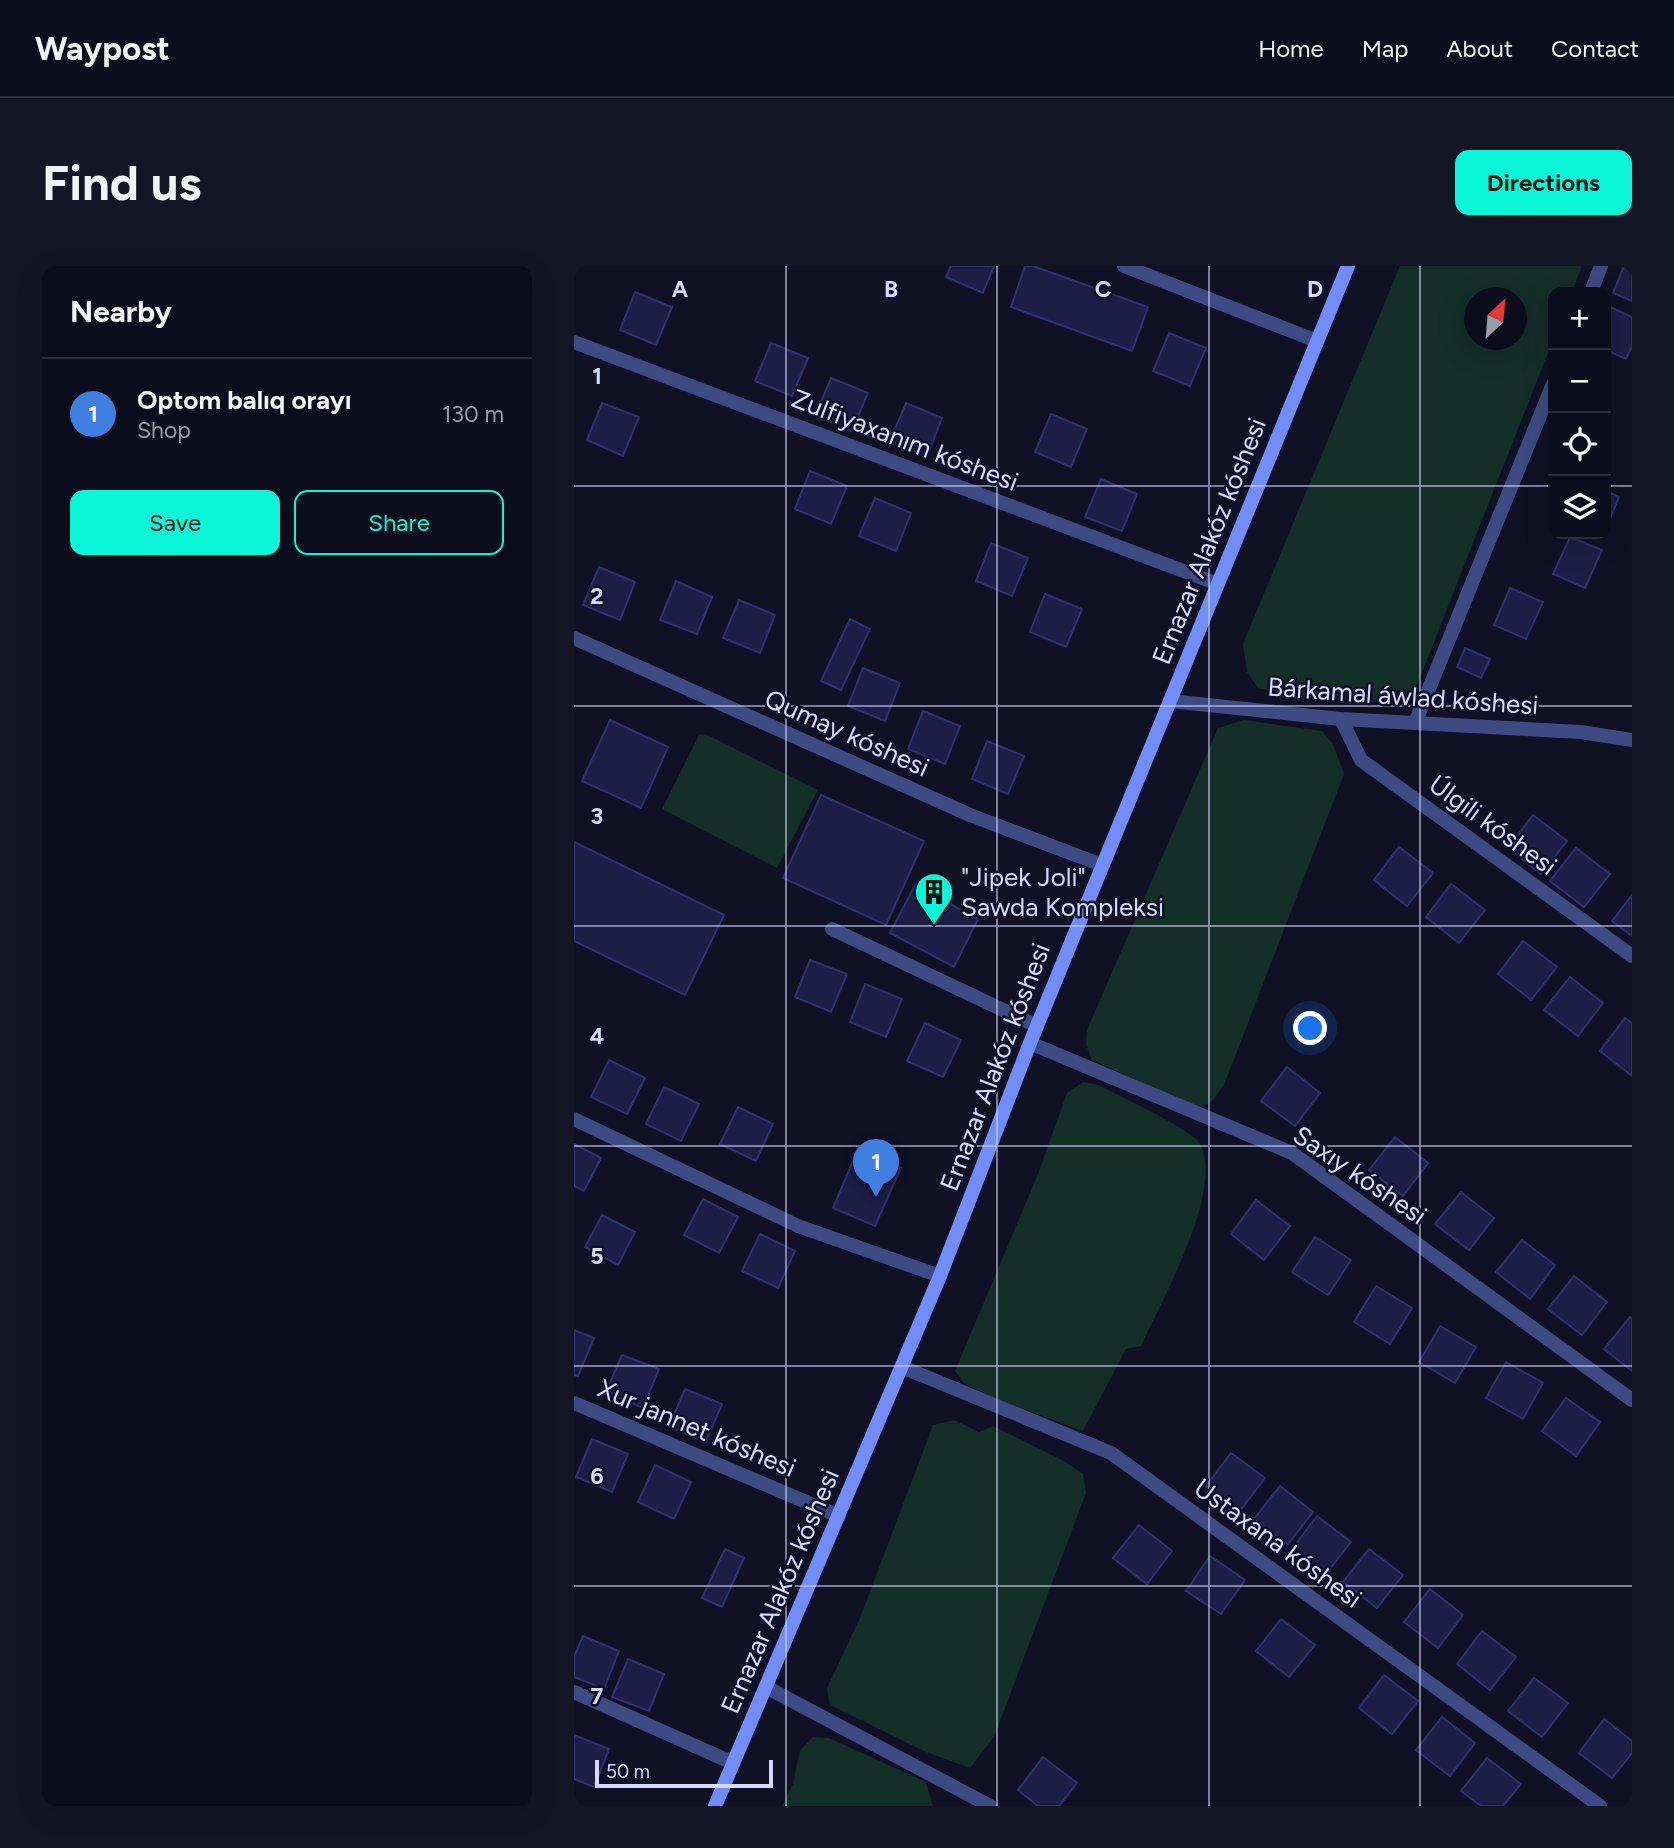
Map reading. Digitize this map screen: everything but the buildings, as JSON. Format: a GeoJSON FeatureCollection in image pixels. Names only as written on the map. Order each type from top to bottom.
{"type":"FeatureCollection","features":[{"type":"Feature","properties":{"kind":"main road","name":"Ernazar Alakóz kóshesi"},"geometry":{"type":"LineString","coordinates":[[715,1806],[940,1276],[1030,1043],[1348,266]]}},
{"type":"Feature","properties":{"kind":"street"},"geometry":{"type":"LineString","coordinates":[[1124,266],[1317,341]]}},
{"type":"Feature","properties":{"kind":"street"},"geometry":{"type":"LineString","coordinates":[[1593,287],[1601,266]]}},
{"type":"Feature","properties":{"kind":"street","name":"Zulfiyaxanım kóshesi"},"geometry":{"type":"LineString","coordinates":[[574,342],[1218,584]]}},
{"type":"Feature","properties":{"kind":"street"},"geometry":{"type":"LineString","coordinates":[[1415,723],[1548,396]]}},
{"type":"Feature","properties":{"kind":"street","name":"Qumay kóshesi"},"geometry":{"type":"LineString","coordinates":[[574,638],[970,815],[1102,865]]}},
{"type":"Feature","properties":{"kind":"street","name":"Bárkamal áwlad kóshesi"},"geometry":{"type":"LineString","coordinates":[[1170,701],[1341,719],[1581,732],[1632,740]]}},
{"type":"Feature","properties":{"kind":"street","name":"Úlgili kóshesi"},"geometry":{"type":"LineString","coordinates":[[1341,719],[1361,760],[1632,956]]}},
{"type":"Feature","properties":{"kind":"street"},"geometry":{"type":"LineString","coordinates":[[832,929],[1037,1026]]}},
{"type":"Feature","properties":{"kind":"street","name":"Saxıy kóshesi"},"geometry":{"type":"LineString","coordinates":[[1030,1043],[1292,1153],[1632,1400]]}},
{"type":"Feature","properties":{"kind":"street"},"geometry":{"type":"LineString","coordinates":[[574,1119],[798,1226],[940,1276]]}},
{"type":"Feature","properties":{"kind":"street","name":"Ustaxana kóshesi"},"geometry":{"type":"LineString","coordinates":[[902,1367],[1111,1453],[1601,1806]]}},
{"type":"Feature","properties":{"kind":"street","name":"Xur jannet kóshesi"},"geometry":{"type":"LineString","coordinates":[[574,1403],[839,1516]]}},
{"type":"Feature","properties":{"kind":"street"},"geometry":{"type":"LineString","coordinates":[[766,1687],[990,1806]]}},
{"type":"Feature","properties":{"kind":"street"},"geometry":{"type":"LineString","coordinates":[[574,1692],[733,1763]]}},
{"type":"Feature","properties":{"kind":"green space"},"geometry":{"type":"Polygon","coordinates":[[[1400,266],[1582,266],[1574,287],[1548,287],[1548,353],[1408,703],[1315,699],[1258,688],[1247,672],[1243,644],[1400,266]]]}},
{"type":"Feature","properties":{"kind":"green space"},"geometry":{"type":"Polygon","coordinates":[[[1244,720],[1322,731],[1333,744],[1344,774],[1224,1085],[1211,1102],[1199,1108],[1092,1060],[1086,1045],[1087,1030],[1218,728],[1244,720]]]}},
{"type":"Feature","properties":{"kind":"green space"},"geometry":{"type":"Polygon","coordinates":[[[705,734],[818,790],[777,868],[662,809],[699,735],[705,734]]]}},
{"type":"Feature","properties":{"kind":"green space"},"geometry":{"type":"Polygon","coordinates":[[[1083,1082],[1098,1085],[1183,1130],[1200,1144],[1205,1164],[1204,1188],[1198,1216],[1175,1275],[1141,1346],[1126,1349],[1083,1431],[994,1398],[964,1383],[955,1371],[1038,1174],[1067,1093],[1083,1082]]]}},
{"type":"Feature","properties":{"kind":"green space"},"geometry":{"type":"Polygon","coordinates":[[[954,1420],[979,1432],[993,1426],[1064,1461],[1083,1474],[1086,1493],[994,1737],[970,1768],[926,1752],[830,1705],[827,1688],[860,1618],[933,1425],[954,1420]]]}},
{"type":"Feature","properties":{"kind":"green space"},"geometry":{"type":"Polygon","coordinates":[[[813,1737],[829,1738],[926,1782],[933,1806],[782,1806],[793,1784],[800,1750],[813,1737]]]}},
{"type":"Feature","properties":{"kind":"place","name":"\"Jipek Joli\" Sawda Kompleksi"},"geometry":{"type":"Point","coordinates":[934,926]}},
{"type":"Feature","properties":{"kind":"place","name":"Optom balıq orayı"},"geometry":{"type":"Point","coordinates":[876,1197]}}]}
